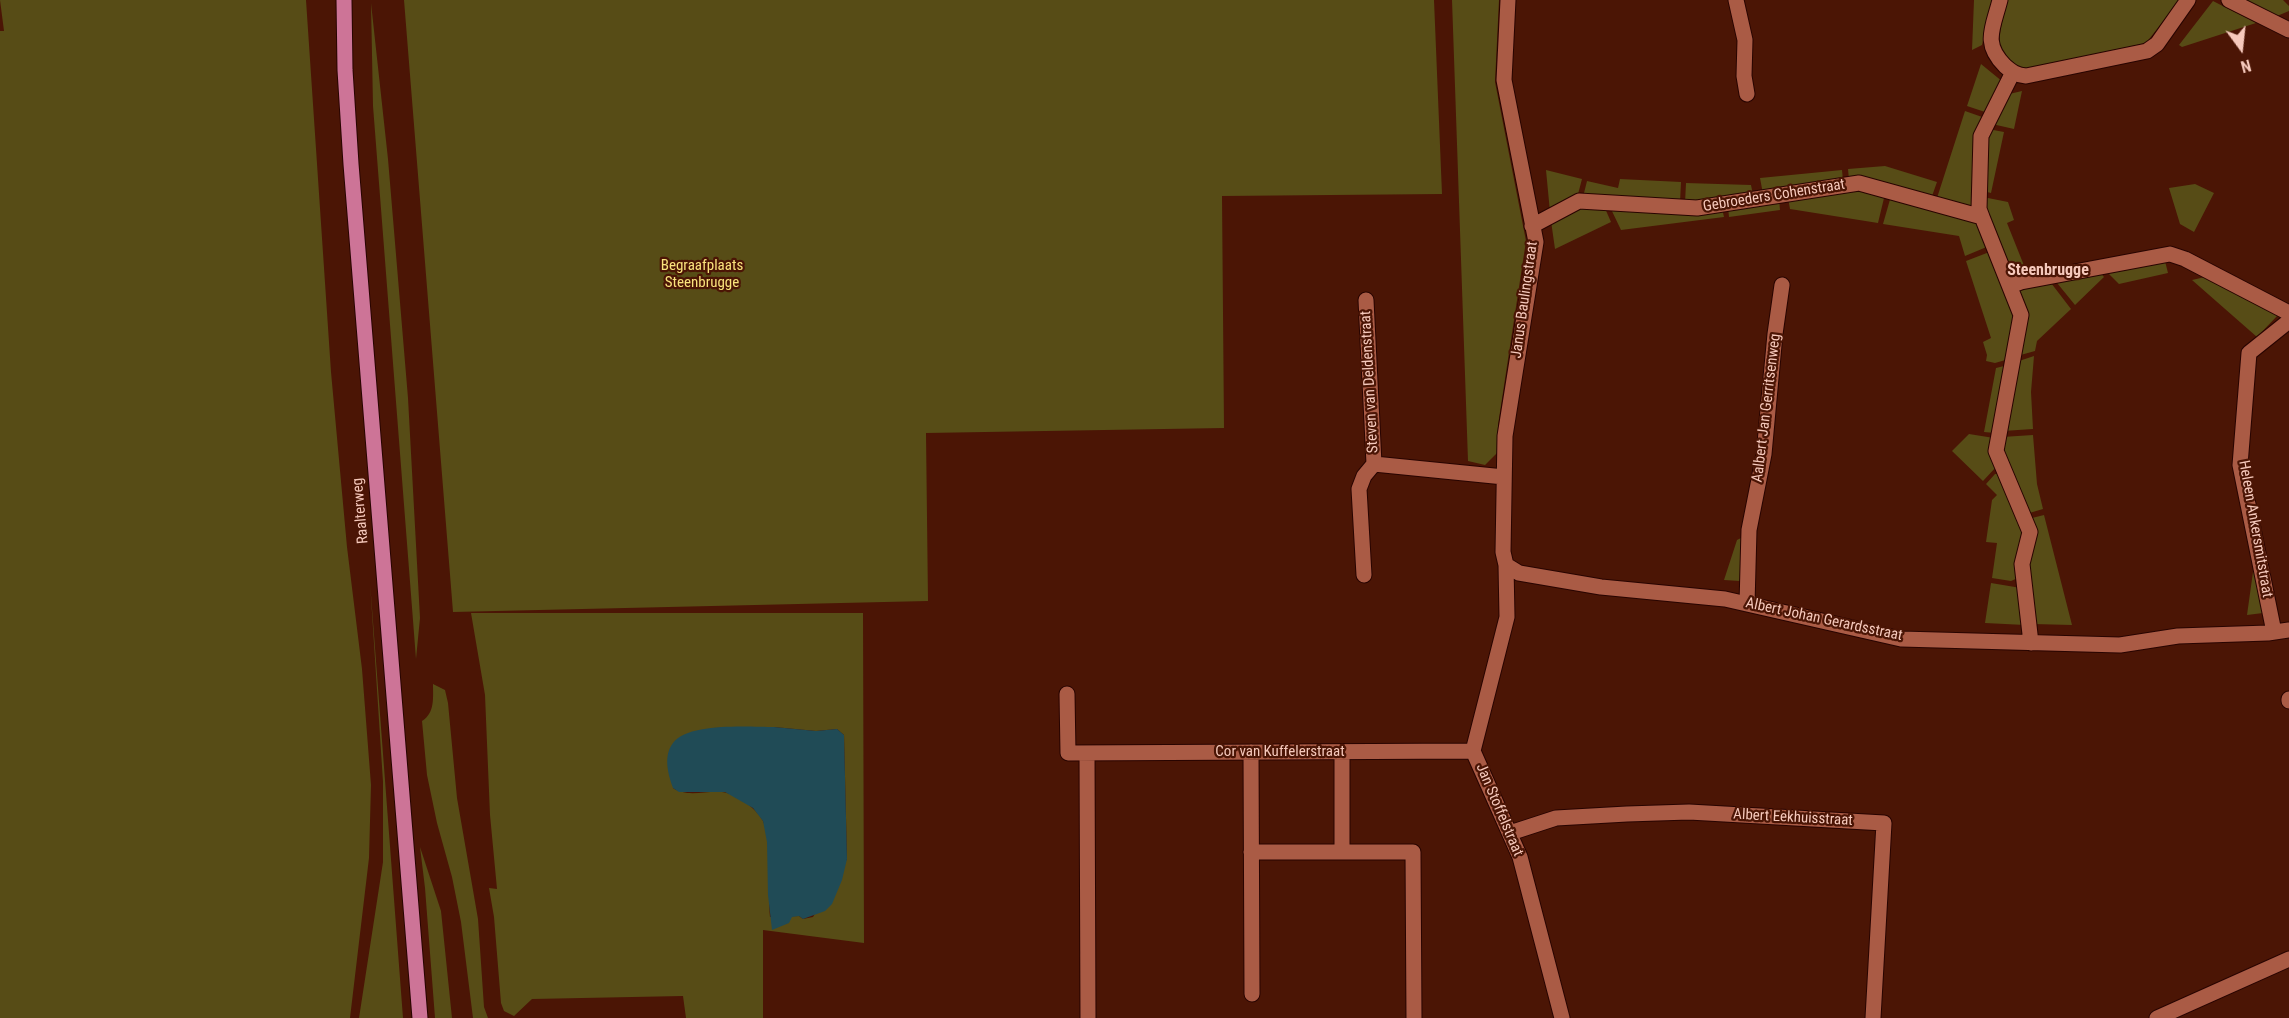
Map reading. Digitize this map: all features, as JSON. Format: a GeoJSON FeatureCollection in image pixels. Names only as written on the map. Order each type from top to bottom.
{"type":"FeatureCollection","features":[{"type":"Feature","properties":{"kind":"main road","name":"Raalterweg"},"geometry":{"type":"LineString","coordinates":[[344,0],[350,152],[420,1018]]}},
{"type":"Feature","properties":{"kind":"street","name":"Janus Baulingstraat"},"geometry":{"type":"LineString","coordinates":[[1506,565],[1503,552],[1505,436],[1536,242],[1504,80],[1508,0]]}},
{"type":"Feature","properties":{"kind":"street"},"geometry":{"type":"LineString","coordinates":[[1736,0],[1745,40],[1744,76],[1748,94]]}},
{"type":"Feature","properties":{"kind":"street"},"geometry":{"type":"LineString","coordinates":[[2000,0],[1991,46],[1996,56],[2013,72],[2030,76],[2147,51],[2157,44],[2188,0]]}},
{"type":"Feature","properties":{"kind":"street"},"geometry":{"type":"LineString","coordinates":[[2229,0],[2289,30]]}},
{"type":"Feature","properties":{"kind":"street"},"geometry":{"type":"LineString","coordinates":[[2013,72],[1981,136],[1978,209],[2021,315],[1996,451],[2030,532],[2022,564],[2031,643]]}},
{"type":"Feature","properties":{"kind":"street","name":"Gebroeders Cohenstraat"},"geometry":{"type":"LineString","coordinates":[[1532,226],[1579,201],[1697,208],[1859,183],[1982,217]]}},
{"type":"Feature","properties":{"kind":"street"},"geometry":{"type":"LineString","coordinates":[[2010,286],[2020,282],[2164,254],[2180,257],[2289,313]]}},
{"type":"Feature","properties":{"kind":"street","name":"Aalbert Jan Gerritsenweg"},"geometry":{"type":"LineString","coordinates":[[1747,604],[1749,530],[1764,454],[1782,285]]}},
{"type":"Feature","properties":{"kind":"street","name":"Steven van Deldenstraat"},"geometry":{"type":"LineString","coordinates":[[1364,575],[1359,489],[1364,476],[1374,464],[1366,300]]}},
{"type":"Feature","properties":{"kind":"street","name":"Heleen Ankersmitstraat"},"geometry":{"type":"LineString","coordinates":[[2282,631],[2240,465],[2249,353],[2289,321]]}},
{"type":"Feature","properties":{"kind":"street","name":"Steven van Deldenstraat"},"geometry":{"type":"LineString","coordinates":[[1374,464],[1504,477]]}},
{"type":"Feature","properties":{"kind":"street","name":"Albert Johan Gerardsstraat"},"geometry":{"type":"LineString","coordinates":[[1506,565],[1520,573],[1601,587],[1713,597],[1901,639],[2120,645],[2178,636],[2282,631]]}},
{"type":"Feature","properties":{"kind":"street","name":"Jan Stoffelstraat"},"geometry":{"type":"LineString","coordinates":[[1506,565],[1507,617],[1473,751],[1520,856],[1562,1018]]}},
{"type":"Feature","properties":{"kind":"street"},"geometry":{"type":"LineString","coordinates":[[1067,694],[1068,753],[1087,753],[1088,1018]]}},
{"type":"Feature","properties":{"kind":"street","name":"Cor van Kuffelerstraat"},"geometry":{"type":"LineString","coordinates":[[1087,753],[1473,751]]}},
{"type":"Feature","properties":{"kind":"street"},"geometry":{"type":"LineString","coordinates":[[1251,752],[1252,994]]}},
{"type":"Feature","properties":{"kind":"street"},"geometry":{"type":"LineString","coordinates":[[1342,752],[1342,852]]}},
{"type":"Feature","properties":{"kind":"street","name":"Albert Eekhuisstraat"},"geometry":{"type":"LineString","coordinates":[[1510,833],[1556,818],[1689,812],[1884,823],[1873,1018]]}},
{"type":"Feature","properties":{"kind":"street"},"geometry":{"type":"LineString","coordinates":[[1251,852],[1413,852],[1414,1018]]}},
{"type":"Feature","properties":{"kind":"street"},"geometry":{"type":"LineString","coordinates":[[2157,1018],[2289,959]]}},
{"type":"Feature","properties":{"kind":"green space"},"geometry":{"type":"Polygon","coordinates":[[[0,0],[306,0],[331,372],[347,547],[362,669],[371,785],[369,858],[350,1018],[0,1018],[0,31],[4,31],[0,0]]]}},
{"type":"Feature","properties":{"kind":"green space","name":"Begraafplaats Steenbrugge"},"geometry":{"type":"Polygon","coordinates":[[[404,0],[1434,0],[1442,194],[1222,196],[1224,428],[926,433],[928,601],[453,612],[404,0]]]}},
{"type":"Feature","properties":{"kind":"green space"},"geometry":{"type":"Polygon","coordinates":[[[1452,0],[1499,0],[1495,82],[1526,241],[1498,425],[1497,453],[1485,465],[1468,461],[1452,0]]]}},
{"type":"Feature","properties":{"kind":"green space"},"geometry":{"type":"Polygon","coordinates":[[[1974,0],[1992,0],[1982,45],[1972,50],[1974,0]]]}},
{"type":"Feature","properties":{"kind":"green space"},"geometry":{"type":"Polygon","coordinates":[[[2008,0],[2180,0],[2146,43],[2025,69],[2013,64],[2002,49],[2000,40],[2002,21],[2008,0]]]}},
{"type":"Feature","properties":{"kind":"green space"},"geometry":{"type":"Polygon","coordinates":[[[2247,0],[2283,0],[2289,6],[2289,11],[2277,16],[2247,0]]]}},
{"type":"Feature","properties":{"kind":"green space"},"geometry":{"type":"Polygon","coordinates":[[[2213,1],[2256,23],[2182,47],[2179,45],[2213,1]]]}},
{"type":"Feature","properties":{"kind":"green space"},"geometry":{"type":"Polygon","coordinates":[[[371,3],[388,159],[408,398],[420,618],[416,659],[373,106],[371,3]]]}},
{"type":"Feature","properties":{"kind":"green space"},"geometry":{"type":"Polygon","coordinates":[[[1981,64],[2003,82],[1988,113],[1967,106],[1981,64]]]}},
{"type":"Feature","properties":{"kind":"green space"},"geometry":{"type":"Polygon","coordinates":[[[2022,91],[2014,129],[1992,124],[2005,95],[2022,91]]]}},
{"type":"Feature","properties":{"kind":"green space"},"geometry":{"type":"Polygon","coordinates":[[[1965,111],[1985,118],[1975,211],[1936,201],[1965,111]]]}},
{"type":"Feature","properties":{"kind":"green space"},"geometry":{"type":"Polygon","coordinates":[[[1988,129],[2004,132],[1991,193],[1983,191],[1988,129]]]}},
{"type":"Feature","properties":{"kind":"green space"},"geometry":{"type":"Polygon","coordinates":[[[1885,166],[1937,182],[1931,199],[1849,180],[1848,169],[1885,166]]]}},
{"type":"Feature","properties":{"kind":"green space"},"geometry":{"type":"Polygon","coordinates":[[[1546,170],[1582,179],[1577,198],[1550,212],[1546,170]]]}},
{"type":"Feature","properties":{"kind":"green space"},"geometry":{"type":"Polygon","coordinates":[[[1842,170],[1843,181],[1763,194],[1760,178],[1842,170]]]}},
{"type":"Feature","properties":{"kind":"green space"},"geometry":{"type":"Polygon","coordinates":[[[1620,179],[1681,182],[1680,203],[1583,197],[1587,181],[1618,188],[1620,179]]]}},
{"type":"Feature","properties":{"kind":"green space"},"geometry":{"type":"Polygon","coordinates":[[[1686,183],[1751,185],[1753,195],[1685,203],[1686,183]]]}},
{"type":"Feature","properties":{"kind":"green space"},"geometry":{"type":"Polygon","coordinates":[[[2195,184],[2214,193],[2194,232],[2180,224],[2169,188],[2195,184]]]}},
{"type":"Feature","properties":{"kind":"green space"},"geometry":{"type":"Polygon","coordinates":[[[1858,187],[1885,194],[1878,223],[1790,209],[1788,198],[1858,187]]]}},
{"type":"Feature","properties":{"kind":"green space"},"geometry":{"type":"Polygon","coordinates":[[[1891,196],[1980,223],[1989,246],[1965,256],[1959,236],[1883,224],[1891,196]]]}},
{"type":"Feature","properties":{"kind":"green space"},"geometry":{"type":"Polygon","coordinates":[[[1983,197],[2008,202],[2014,220],[2007,223],[2029,278],[2021,279],[2009,274],[1983,207],[1983,197]]]}},
{"type":"Feature","properties":{"kind":"green space"},"geometry":{"type":"Polygon","coordinates":[[[1779,199],[1780,210],[1729,217],[1728,207],[1779,199]]]}},
{"type":"Feature","properties":{"kind":"green space"},"geometry":{"type":"Polygon","coordinates":[[[1580,205],[1604,206],[1611,222],[1555,249],[1551,221],[1580,205]]]}},
{"type":"Feature","properties":{"kind":"green space"},"geometry":{"type":"Polygon","coordinates":[[[1610,207],[1722,208],[1724,217],[1621,230],[1610,207]]]}},
{"type":"Feature","properties":{"kind":"green space"},"geometry":{"type":"Polygon","coordinates":[[[1992,251],[2017,315],[2009,359],[1995,363],[1986,361],[1987,355],[1983,342],[1991,338],[1966,261],[1992,251]]]}},
{"type":"Feature","properties":{"kind":"green space"},"geometry":{"type":"Polygon","coordinates":[[[2164,257],[2168,273],[2119,284],[2104,269],[2164,257]]]}},
{"type":"Feature","properties":{"kind":"green space"},"geometry":{"type":"Polygon","coordinates":[[[2098,270],[2104,277],[2075,305],[2053,278],[2098,270]]]}},
{"type":"Feature","properties":{"kind":"green space"},"geometry":{"type":"Polygon","coordinates":[[[2205,277],[2278,315],[2257,337],[2192,280],[2205,277]]]}},
{"type":"Feature","properties":{"kind":"green space"},"geometry":{"type":"Polygon","coordinates":[[[2048,279],[2071,309],[2037,341],[2035,351],[2017,356],[2017,293],[2021,284],[2048,279]]]}},
{"type":"Feature","properties":{"kind":"green space"},"geometry":{"type":"Polygon","coordinates":[[[2034,356],[2031,392],[2033,429],[2003,431],[2016,362],[2034,356]]]}},
{"type":"Feature","properties":{"kind":"green space"},"geometry":{"type":"Polygon","coordinates":[[[2008,365],[1995,433],[1984,432],[1996,368],[2008,365]]]}},
{"type":"Feature","properties":{"kind":"green space"},"geometry":{"type":"Polygon","coordinates":[[[1969,434],[1994,438],[1997,466],[1983,481],[1952,451],[1969,434]]]}},
{"type":"Feature","properties":{"kind":"green space"},"geometry":{"type":"Polygon","coordinates":[[[2033,435],[2037,484],[2043,509],[2026,514],[1999,450],[2002,437],[2033,435]]]}},
{"type":"Feature","properties":{"kind":"green space"},"geometry":{"type":"Polygon","coordinates":[[[1995,474],[2000,474],[2026,532],[2020,577],[2011,581],[1992,578],[1997,543],[1986,542],[1992,500],[1997,495],[1986,484],[1995,474]]]}},
{"type":"Feature","properties":{"kind":"green space"},"geometry":{"type":"Polygon","coordinates":[[[2044,515],[2072,625],[2033,624],[2026,564],[2028,519],[2044,515]]]}},
{"type":"Feature","properties":{"kind":"green space"},"geometry":{"type":"Polygon","coordinates":[[[1741,538],[1740,581],[1724,580],[1737,540],[1741,538]]]}},
{"type":"Feature","properties":{"kind":"green space"},"geometry":{"type":"Polygon","coordinates":[[[2253,572],[2255,572],[2263,613],[2247,615],[2253,572]]]}},
{"type":"Feature","properties":{"kind":"green space"},"geometry":{"type":"Polygon","coordinates":[[[370,582],[403,1018],[359,1018],[383,862],[383,782],[370,582]]]}},
{"type":"Feature","properties":{"kind":"green space"},"geometry":{"type":"Polygon","coordinates":[[[1991,583],[2021,588],[2025,625],[1985,623],[1991,583]]]}},
{"type":"Feature","properties":{"kind":"green space"},"geometry":{"type":"Polygon","coordinates":[[[471,613],[863,613],[864,943],[763,930],[763,1018],[686,1018],[683,996],[532,999],[514,1016],[504,1011],[501,1003],[494,917],[489,888],[497,889],[490,815],[485,695],[471,613]],[[774,727],[714,728],[673,788],[685,793],[728,793],[746,802],[760,816],[768,841],[770,917],[799,916],[803,919],[813,917],[847,859],[844,735],[837,729],[816,731],[774,727]]]}},
{"type":"Feature","properties":{"kind":"green space"},"geometry":{"type":"Polygon","coordinates":[[[433,684],[445,690],[448,703],[457,798],[478,919],[484,1007],[488,1018],[473,1018],[461,922],[427,775],[422,721],[431,709],[433,684]]]}},
{"type":"Feature","properties":{"kind":"green space"},"geometry":{"type":"Polygon","coordinates":[[[420,847],[441,911],[452,1018],[435,1018],[420,847]]]}},
{"type":"Feature","properties":{"kind":"water"},"geometry":{"type":"Polygon","coordinates":[[[720,727],[774,727],[816,731],[837,729],[844,735],[847,859],[842,880],[832,904],[825,911],[803,919],[799,916],[792,917],[789,923],[772,930],[768,895],[767,842],[763,821],[753,808],[725,792],[679,792],[673,788],[667,759],[673,743],[681,736],[692,732],[720,727]]]}},
{"type":"Feature","properties":{"kind":"district","name":"Steenbrugge"},"geometry":{"type":"Point","coordinates":[2048,271]}}]}
